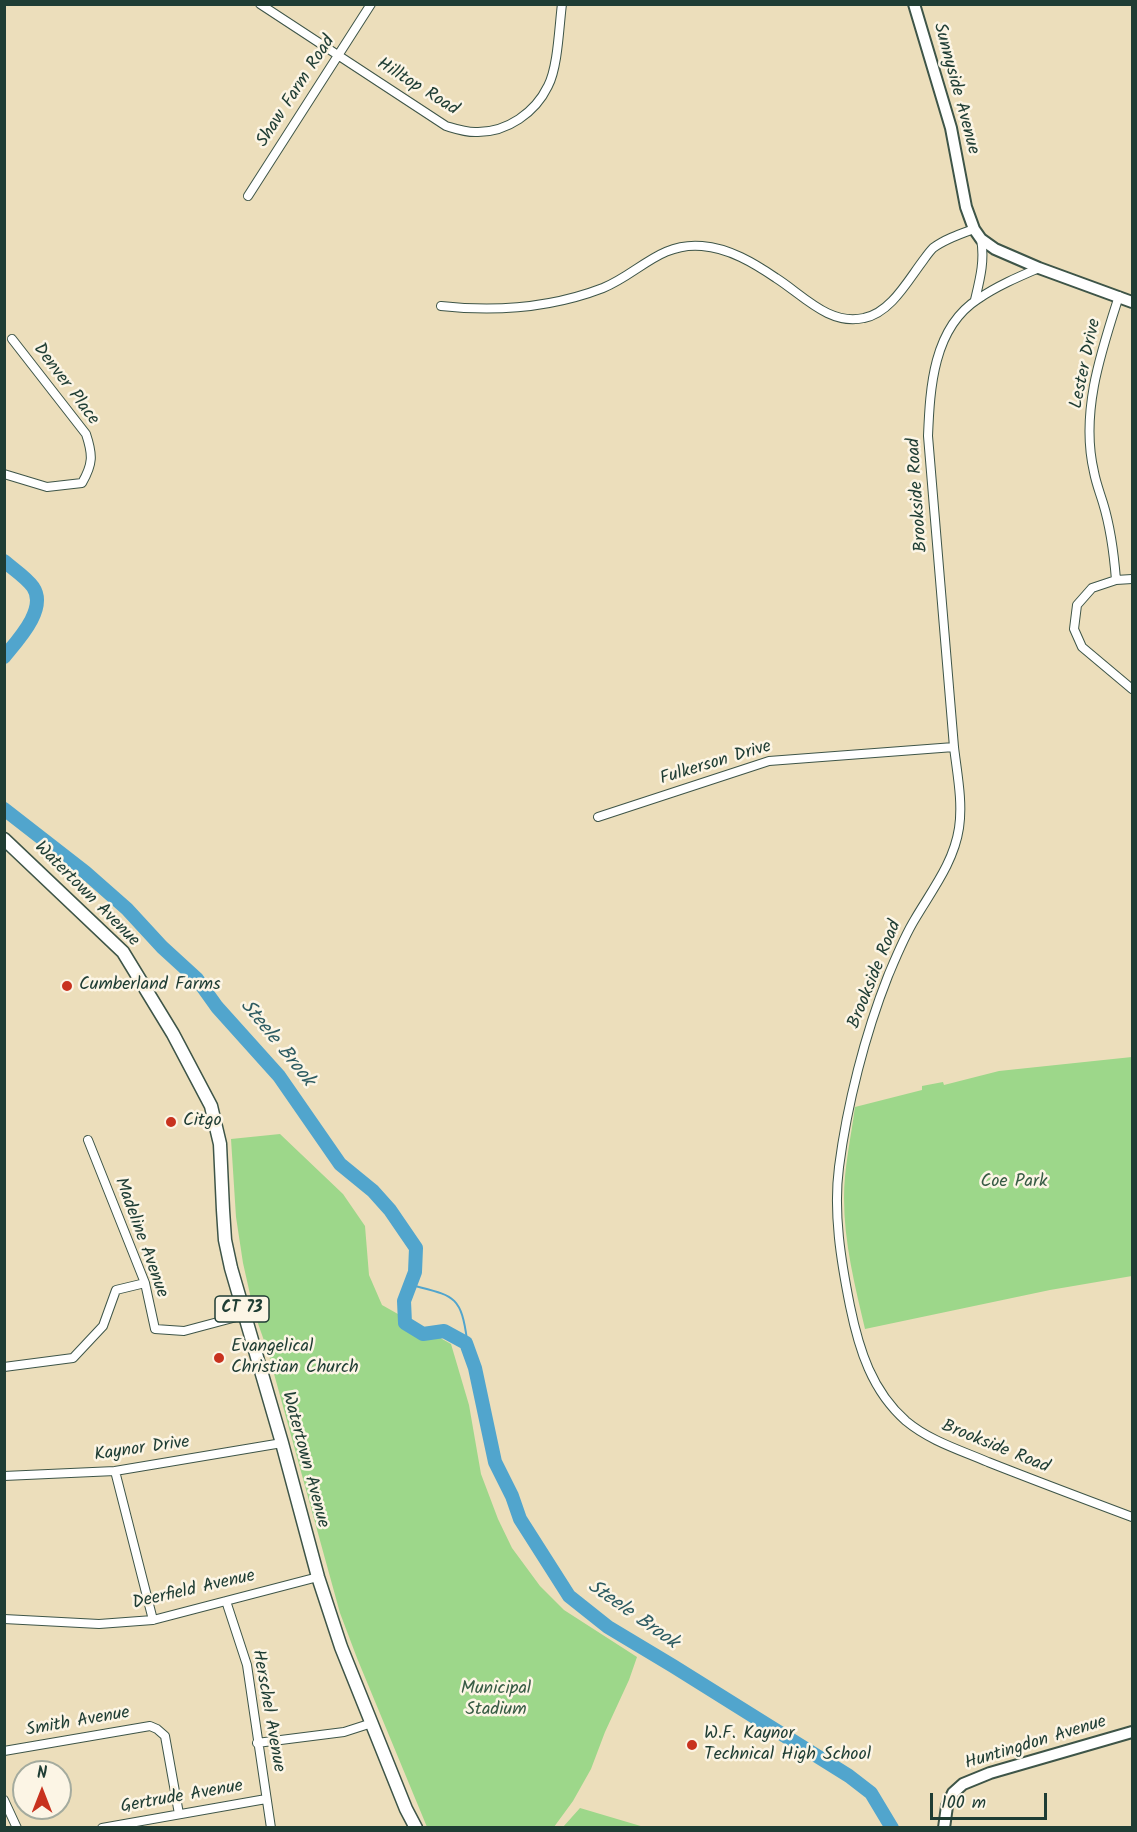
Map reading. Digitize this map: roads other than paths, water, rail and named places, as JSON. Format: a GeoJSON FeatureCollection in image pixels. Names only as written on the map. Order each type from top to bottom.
{"type":"FeatureCollection","features":[{"type":"Feature","properties":{"kind":"main road","name":"Watertown Avenue"},"geometry":{"type":"LineString","coordinates":[[4,839],[123,952],[173,1034],[211,1106],[220,1144],[225,1240],[318,1577],[341,1647],[406,1809],[416,1827]]}},
{"type":"Feature","properties":{"kind":"street","name":"Hilltop Road"},"geometry":{"type":"LineString","coordinates":[[260,4],[446,126],[461,131],[478,132],[509,125],[522,117],[541,98],[553,71],[562,4]]}},
{"type":"Feature","properties":{"kind":"street","name":"Shaw Farm Road"},"geometry":{"type":"LineString","coordinates":[[248,196],[370,4]]}},
{"type":"Feature","properties":{"kind":"street","name":"Sunnyside Avenue"},"geometry":{"type":"LineString","coordinates":[[914,4],[951,128],[966,207],[974,229],[981,239]]}},
{"type":"Feature","properties":{"kind":"street"},"geometry":{"type":"LineString","coordinates":[[441,306],[487,310],[510,309],[571,299],[606,287],[656,255],[678,247],[701,245],[729,252],[750,262],[830,315],[850,321],[867,318],[883,309],[896,296],[932,249],[956,235],[974,229]]}},
{"type":"Feature","properties":{"kind":"street"},"geometry":{"type":"LineString","coordinates":[[981,239],[995,249],[1039,268],[1132,302]]}},
{"type":"Feature","properties":{"kind":"street","name":"Brookside Road"},"geometry":{"type":"LineString","coordinates":[[975,300],[983,268],[981,239]]}},
{"type":"Feature","properties":{"kind":"street","name":"Brookside Road"},"geometry":{"type":"LineString","coordinates":[[1039,268],[1006,282],[975,300],[950,326],[936,362],[930,396],[928,436],[960,795],[959,828],[950,859],[894,961],[876,1006],[861,1058],[839,1168],[840,1248],[854,1327],[862,1355],[874,1381],[889,1404],[908,1422],[933,1440],[1132,1517]]}},
{"type":"Feature","properties":{"kind":"street","name":"Lester Drive"},"geometry":{"type":"LineString","coordinates":[[1116,580],[1113,546],[1104,504],[1093,471],[1089,432],[1093,392],[1101,352],[1119,296]]}},
{"type":"Feature","properties":{"kind":"street","name":"Denver Place"},"geometry":{"type":"LineString","coordinates":[[4,474],[47,487],[81,483],[90,469],[92,451],[86,434],[12,339]]}},
{"type":"Feature","properties":{"kind":"street"},"geometry":{"type":"LineString","coordinates":[[1132,579],[1116,580],[1092,588],[1077,605],[1074,629],[1082,647],[1132,689]]}},
{"type":"Feature","properties":{"kind":"street","name":"Fulkerson Drive"},"geometry":{"type":"LineString","coordinates":[[598,818],[769,761],[954,747]]}},
{"type":"Feature","properties":{"kind":"street","name":"Madeline Avenue"},"geometry":{"type":"LineString","coordinates":[[88,1140],[145,1283],[155,1329],[184,1330],[244,1315]]}},
{"type":"Feature","properties":{"kind":"street"},"geometry":{"type":"LineString","coordinates":[[4,1367],[73,1358],[103,1326],[116,1290],[145,1283]]}},
{"type":"Feature","properties":{"kind":"street","name":"Kaynor Drive"},"geometry":{"type":"LineString","coordinates":[[4,1476],[115,1472],[282,1443]]}},
{"type":"Feature","properties":{"kind":"street"},"geometry":{"type":"LineString","coordinates":[[115,1472],[153,1620]]}},
{"type":"Feature","properties":{"kind":"street","name":"Deerfield Avenue"},"geometry":{"type":"LineString","coordinates":[[4,1619],[99,1624],[153,1620],[318,1577]]}},
{"type":"Feature","properties":{"kind":"street","name":"Herschel Avenue"},"geometry":{"type":"LineString","coordinates":[[226,1601],[247,1665],[271,1827]]}},
{"type":"Feature","properties":{"kind":"street"},"geometry":{"type":"LineString","coordinates":[[257,1743],[344,1732],[372,1723]]}},
{"type":"Feature","properties":{"kind":"street","name":"Smith Avenue"},"geometry":{"type":"LineString","coordinates":[[4,1751],[150,1726],[165,1736],[179,1814]]}},
{"type":"Feature","properties":{"kind":"street","name":"Huntingdon Avenue"},"geometry":{"type":"LineString","coordinates":[[944,1827],[946,1806],[953,1793],[963,1784],[990,1773],[1132,1732]]}},
{"type":"Feature","properties":{"kind":"street","name":"Gertrude Avenue"},"geometry":{"type":"LineString","coordinates":[[102,1827],[266,1798]]}},
{"type":"Feature","properties":{"kind":"street"},"geometry":{"type":"LineString","coordinates":[[4,1800],[7,1811],[17,1827]]}},
{"type":"Feature","properties":{"kind":"waterway","name":"Steele Brook"},"geometry":{"type":"LineString","coordinates":[[4,561],[23,576],[33,587],[37,596],[34,615],[23,634],[4,657]]}},
{"type":"Feature","properties":{"kind":"waterway","name":"Steele Brook"},"geometry":{"type":"LineString","coordinates":[[4,809],[85,872],[127,909],[162,947],[197,979],[217,1007],[279,1076],[340,1164],[373,1191],[390,1210],[416,1248],[415,1272],[404,1301],[405,1323],[423,1334],[444,1331],[466,1343],[475,1368],[495,1462],[512,1496],[520,1519],[569,1596],[608,1627],[849,1776],[871,1793],[892,1828]]}},
{"type":"Feature","properties":{"kind":"waterway","name":"Steele Brook"},"geometry":{"type":"LineString","coordinates":[[411,1285],[446,1295],[458,1305],[465,1325],[466,1343]]}},
{"type":"Feature","properties":{"kind":"place","name":"Cumberland Farms"},"geometry":{"type":"Point","coordinates":[67,986]}},
{"type":"Feature","properties":{"kind":"place","name":"Citgo"},"geometry":{"type":"Point","coordinates":[171,1122]}},
{"type":"Feature","properties":{"kind":"place","name":"Evangelical Christian Church"},"geometry":{"type":"Point","coordinates":[219,1358]}},
{"type":"Feature","properties":{"kind":"place","name":"W.F. Kaynor Technical High School"},"geometry":{"type":"Point","coordinates":[692,1745]}},
{"type":"Feature","properties":{"kind":"park label","name":"Coe Park"},"geometry":{"type":"Point","coordinates":[1014,1183]}},
{"type":"Feature","properties":{"kind":"park label","name":"Municipal Stadium"},"geometry":{"type":"Point","coordinates":[496,1700]}}]}
